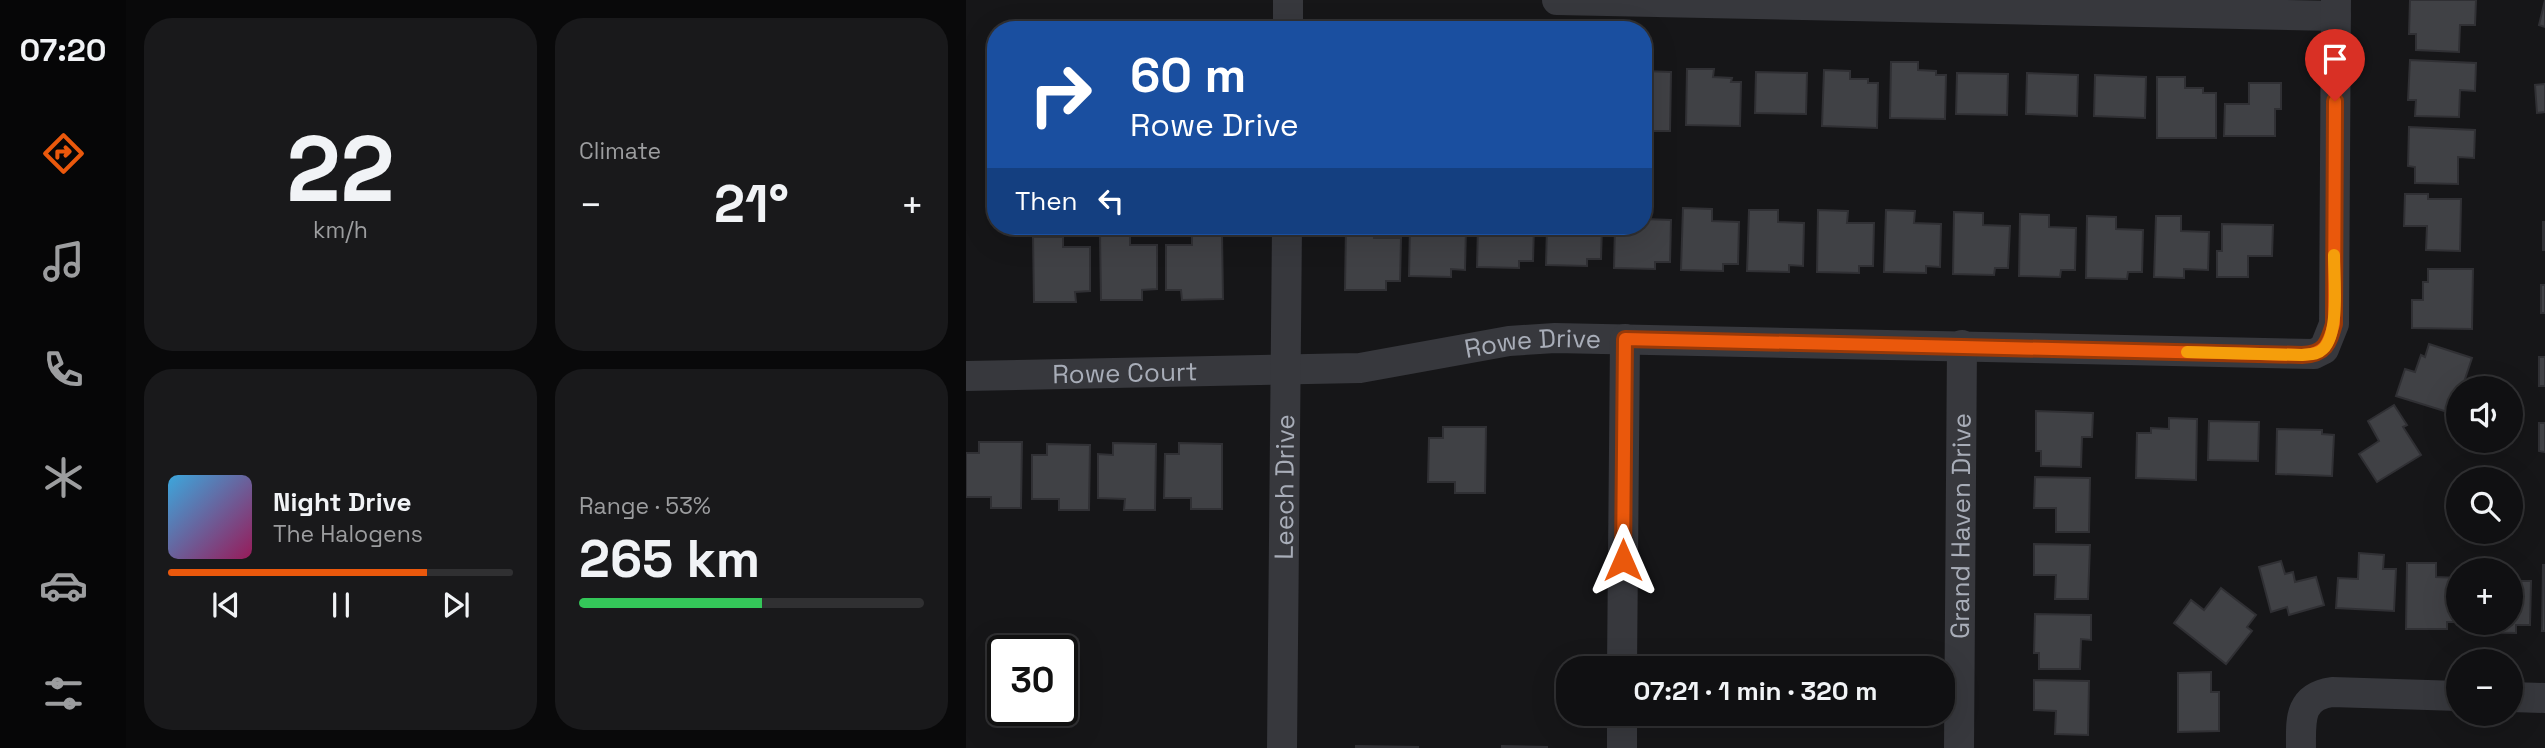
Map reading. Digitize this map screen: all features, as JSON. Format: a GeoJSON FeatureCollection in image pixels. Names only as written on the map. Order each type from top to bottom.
{"type":"FeatureCollection","features":[{"type":"Feature","properties":{"kind":"street"},"geometry":{"type":"LineString","coordinates":[[1288,0],[1288,21]]}},
{"type":"Feature","properties":{"kind":"street"},"geometry":{"type":"LineString","coordinates":[[1557,0],[2336,8]]}},
{"type":"Feature","properties":{"kind":"street","name":"Rowe Drive"},"geometry":{"type":"LineString","coordinates":[[1286,369],[1360,368],[1508,341],[1555,338],[2314,354],[2324,348],[2334,324],[2336,8]]}},
{"type":"Feature","properties":{"kind":"street","name":"Leech Drive"},"geometry":{"type":"LineString","coordinates":[[1282,748],[1287,235]]}},
{"type":"Feature","properties":{"kind":"street"},"geometry":{"type":"LineString","coordinates":[[1622,656],[1625,339]]}},
{"type":"Feature","properties":{"kind":"street","name":"Grand Haven Drive"},"geometry":{"type":"LineString","coordinates":[[1959,748],[1962,345]]}},
{"type":"Feature","properties":{"kind":"street","name":"Rowe Court"},"geometry":{"type":"LineString","coordinates":[[966,376],[1286,369]]}},
{"type":"Feature","properties":{"kind":"street"},"geometry":{"type":"LineString","coordinates":[[2301,748],[2301,722],[2305,707],[2316,696],[2332,692],[2446,696]]}},
{"type":"Feature","properties":{"kind":"street"},"geometry":{"type":"LineString","coordinates":[[2523,697],[2545,698]]}},
{"type":"Feature","properties":{"kind":"street"},"geometry":{"type":"LineString","coordinates":[[1622,726],[1622,748]]}},
{"type":"Feature","properties":{"kind":"building"},"geometry":{"type":"Polygon","coordinates":[[[2410,0],[2476,0],[2475,25],[2460,25],[2459,52],[2416,50],[2416,34],[2409,34],[2410,0]]]}},
{"type":"Feature","properties":{"kind":"building"},"geometry":{"type":"Polygon","coordinates":[[[2545,0],[2545,27],[2539,25],[2545,0]]]}},
{"type":"Feature","properties":{"kind":"building"},"geometry":{"type":"Polygon","coordinates":[[[2410,60],[2476,63],[2475,91],[2460,90],[2459,117],[2415,116],[2416,100],[2408,100],[2410,60]]]}},
{"type":"Feature","properties":{"kind":"building"},"geometry":{"type":"Polygon","coordinates":[[[1891,62],[1918,62],[1918,70],[1936,71],[1936,75],[1946,75],[1945,119],[1890,118],[1891,62]]]}},
{"type":"Feature","properties":{"kind":"building"},"geometry":{"type":"Polygon","coordinates":[[[1687,69],[1714,69],[1713,77],[1732,78],[1731,82],[1741,82],[1740,126],[1686,125],[1687,69]]]}},
{"type":"Feature","properties":{"kind":"building"},"geometry":{"type":"Polygon","coordinates":[[[1824,70],[1850,71],[1850,79],[1868,79],[1868,83],[1878,83],[1877,128],[1822,126],[1824,70]]]}},
{"type":"Feature","properties":{"kind":"building"},"geometry":{"type":"Polygon","coordinates":[[[1652,71],[1671,72],[1670,131],[1652,131],[1652,71]]]}},
{"type":"Feature","properties":{"kind":"building"},"geometry":{"type":"Polygon","coordinates":[[[1756,72],[1807,73],[1806,114],[1755,113],[1756,72]]]}},
{"type":"Feature","properties":{"kind":"building"},"geometry":{"type":"Polygon","coordinates":[[[1957,73],[2008,74],[2007,115],[1956,114],[1957,73]]]}},
{"type":"Feature","properties":{"kind":"building"},"geometry":{"type":"Polygon","coordinates":[[[2027,73],[2078,75],[2077,116],[2026,114],[2027,73]]]}},
{"type":"Feature","properties":{"kind":"building"},"geometry":{"type":"Polygon","coordinates":[[[2095,75],[2146,77],[2145,118],[2094,116],[2095,75]]]}},
{"type":"Feature","properties":{"kind":"building"},"geometry":{"type":"Polygon","coordinates":[[[2157,77],[2185,77],[2185,88],[2203,88],[2203,93],[2216,93],[2216,138],[2157,138],[2157,77]]]}},
{"type":"Feature","properties":{"kind":"building"},"geometry":{"type":"Polygon","coordinates":[[[2249,83],[2281,83],[2281,109],[2275,109],[2275,136],[2224,136],[2225,104],[2249,104],[2249,83]]]}},
{"type":"Feature","properties":{"kind":"building"},"geometry":{"type":"Polygon","coordinates":[[[2545,84],[2545,112],[2537,113],[2535,85],[2545,84]]]}},
{"type":"Feature","properties":{"kind":"building"},"geometry":{"type":"Polygon","coordinates":[[[2409,127],[2475,130],[2474,158],[2458,157],[2458,184],[2415,183],[2415,167],[2408,166],[2409,127]]]}},
{"type":"Feature","properties":{"kind":"building"},"geometry":{"type":"Polygon","coordinates":[[[2405,194],[2428,194],[2428,199],[2461,199],[2460,251],[2426,250],[2427,226],[2404,226],[2405,194]]]}},
{"type":"Feature","properties":{"kind":"building"},"geometry":{"type":"Polygon","coordinates":[[[1683,208],[1712,209],[1712,221],[1739,222],[1738,264],[1723,264],[1723,271],[1681,270],[1683,208]]]}},
{"type":"Feature","properties":{"kind":"building"},"geometry":{"type":"Polygon","coordinates":[[[1749,210],[1778,210],[1778,222],[1804,223],[1803,266],[1789,265],[1789,272],[1747,271],[1749,210]]]}},
{"type":"Feature","properties":{"kind":"building"},"geometry":{"type":"Polygon","coordinates":[[[1818,210],[1848,211],[1847,223],[1874,223],[1873,266],[1859,266],[1859,273],[1817,272],[1818,210]]]}},
{"type":"Feature","properties":{"kind":"building"},"geometry":{"type":"Polygon","coordinates":[[[1886,210],[1915,211],[1914,223],[1941,224],[1940,267],[1926,266],[1926,273],[1884,272],[1886,210]]]}},
{"type":"Feature","properties":{"kind":"building"},"geometry":{"type":"Polygon","coordinates":[[[1954,212],[1983,213],[1983,225],[2010,226],[2008,268],[1995,268],[1994,275],[1953,274],[1954,212]]]}},
{"type":"Feature","properties":{"kind":"building"},"geometry":{"type":"Polygon","coordinates":[[[2020,214],[2049,215],[2049,227],[2076,228],[2075,270],[2061,270],[2060,277],[2019,276],[2020,214]]]}},
{"type":"Feature","properties":{"kind":"building"},"geometry":{"type":"Polygon","coordinates":[[[2087,216],[2116,217],[2116,229],[2143,230],[2142,272],[2128,272],[2127,279],[2086,278],[2087,216]]]}},
{"type":"Feature","properties":{"kind":"building"},"geometry":{"type":"Polygon","coordinates":[[[2156,216],[2181,216],[2181,231],[2209,232],[2208,270],[2184,269],[2184,278],[2154,277],[2156,216]]]}},
{"type":"Feature","properties":{"kind":"building"},"geometry":{"type":"Polygon","coordinates":[[[1652,219],[1671,220],[1670,262],[1655,262],[1655,269],[1614,268],[1615,235],[1652,235],[1652,219]]]}},
{"type":"Feature","properties":{"kind":"building"},"geometry":{"type":"Polygon","coordinates":[[[2545,222],[2545,250],[2543,250],[2545,222]]]}},
{"type":"Feature","properties":{"kind":"building"},"geometry":{"type":"Polygon","coordinates":[[[2222,224],[2273,225],[2272,256],[2248,256],[2248,277],[2217,277],[2217,251],[2222,251],[2222,224]]]}},
{"type":"Feature","properties":{"kind":"building"},"geometry":{"type":"Polygon","coordinates":[[[1100,235],[1130,235],[1130,245],[1157,245],[1157,289],[1142,290],[1142,300],[1101,300],[1100,235]]]}},
{"type":"Feature","properties":{"kind":"building"},"geometry":{"type":"Polygon","coordinates":[[[1192,235],[1222,235],[1223,299],[1182,300],[1181,290],[1166,290],[1166,245],[1192,245],[1192,235]]]}},
{"type":"Feature","properties":{"kind":"building"},"geometry":{"type":"Polygon","coordinates":[[[1346,235],[1401,238],[1400,281],[1386,281],[1386,290],[1345,290],[1346,235]]]}},
{"type":"Feature","properties":{"kind":"building"},"geometry":{"type":"Polygon","coordinates":[[[1410,235],[1466,235],[1465,270],[1451,269],[1451,277],[1409,276],[1410,235]]]}},
{"type":"Feature","properties":{"kind":"building"},"geometry":{"type":"Polygon","coordinates":[[[1478,235],[1534,235],[1533,261],[1519,261],[1519,268],[1477,267],[1478,235]]]}},
{"type":"Feature","properties":{"kind":"building"},"geometry":{"type":"Polygon","coordinates":[[[1547,235],[1602,235],[1601,259],[1587,259],[1587,266],[1546,265],[1547,235]]]}},
{"type":"Feature","properties":{"kind":"building"},"geometry":{"type":"Polygon","coordinates":[[[1033,237],[1063,237],[1063,247],[1090,247],[1090,291],[1075,292],[1076,302],[1034,302],[1033,237]]]}},
{"type":"Feature","properties":{"kind":"building"},"geometry":{"type":"Polygon","coordinates":[[[2428,269],[2473,269],[2472,329],[2412,328],[2412,300],[2423,300],[2423,282],[2428,282],[2428,269]]]}},
{"type":"Feature","properties":{"kind":"building"},"geometry":{"type":"Polygon","coordinates":[[[2541,285],[2545,285],[2545,313],[2541,313],[2541,285]]]}},
{"type":"Feature","properties":{"kind":"building"},"geometry":{"type":"Polygon","coordinates":[[[2429,344],[2472,358],[2466,376],[2446,376],[2446,412],[2396,396],[2405,369],[2415,372],[2421,355],[2425,357],[2429,344]]]}},
{"type":"Feature","properties":{"kind":"building"},"geometry":{"type":"Polygon","coordinates":[[[2539,357],[2545,357],[2545,386],[2539,386],[2539,357]]]}},
{"type":"Feature","properties":{"kind":"building"},"geometry":{"type":"Polygon","coordinates":[[[2394,405],[2407,425],[2403,427],[2421,455],[2377,482],[2359,454],[2379,441],[2368,421],[2394,405]]]}},
{"type":"Feature","properties":{"kind":"building"},"geometry":{"type":"Polygon","coordinates":[[[2036,411],[2093,413],[2092,437],[2082,437],[2081,467],[2041,466],[2041,451],[2036,451],[2036,411]]]}},
{"type":"Feature","properties":{"kind":"building"},"geometry":{"type":"Polygon","coordinates":[[[2169,418],[2197,419],[2196,480],[2136,478],[2137,433],[2151,433],[2151,428],[2169,429],[2169,418]]]}},
{"type":"Feature","properties":{"kind":"building"},"geometry":{"type":"Polygon","coordinates":[[[2209,421],[2259,422],[2258,461],[2208,460],[2209,421]]]}},
{"type":"Feature","properties":{"kind":"building"},"geometry":{"type":"Polygon","coordinates":[[[2539,423],[2545,423],[2545,452],[2539,451],[2539,423]]]}},
{"type":"Feature","properties":{"kind":"building"},"geometry":{"type":"Polygon","coordinates":[[[1443,427],[1486,427],[1485,493],[1455,493],[1455,482],[1428,482],[1429,438],[1443,438],[1443,427]]]}},
{"type":"Feature","properties":{"kind":"building"},"geometry":{"type":"Polygon","coordinates":[[[2277,429],[2322,430],[2322,434],[2334,435],[2332,476],[2276,474],[2277,429]]]}},
{"type":"Feature","properties":{"kind":"building"},"geometry":{"type":"Polygon","coordinates":[[[979,442],[1022,442],[1021,508],[991,508],[991,497],[966,497],[966,453],[979,453],[979,442]]]}},
{"type":"Feature","properties":{"kind":"building"},"geometry":{"type":"Polygon","coordinates":[[[1113,443],[1156,444],[1155,510],[1124,510],[1125,499],[1098,498],[1098,454],[1113,455],[1113,443]]]}},
{"type":"Feature","properties":{"kind":"building"},"geometry":{"type":"Polygon","coordinates":[[[1179,443],[1222,444],[1222,509],[1191,509],[1191,498],[1164,498],[1165,454],[1179,454],[1179,443]]]}},
{"type":"Feature","properties":{"kind":"building"},"geometry":{"type":"Polygon","coordinates":[[[1047,444],[1090,445],[1089,510],[1059,510],[1059,499],[1032,499],[1032,455],[1047,455],[1047,444]]]}},
{"type":"Feature","properties":{"kind":"building"},"geometry":{"type":"Polygon","coordinates":[[[2035,477],[2090,478],[2089,532],[2056,532],[2056,508],[2034,508],[2035,477]]]}},
{"type":"Feature","properties":{"kind":"building"},"geometry":{"type":"Polygon","coordinates":[[[2034,544],[2090,545],[2088,599],[2055,599],[2056,575],[2034,575],[2034,544]]]}},
{"type":"Feature","properties":{"kind":"building"},"geometry":{"type":"Polygon","coordinates":[[[2359,553],[2384,555],[2383,569],[2396,569],[2394,611],[2336,608],[2338,578],[2358,579],[2359,553]]]}},
{"type":"Feature","properties":{"kind":"building"},"geometry":{"type":"Polygon","coordinates":[[[2281,561],[2285,574],[2293,572],[2295,582],[2316,577],[2324,605],[2289,615],[2287,607],[2271,612],[2259,567],[2281,561]]]}},
{"type":"Feature","properties":{"kind":"building"},"geometry":{"type":"Polygon","coordinates":[[[2407,563],[2436,563],[2436,577],[2446,577],[2446,629],[2406,629],[2407,563]]]}},
{"type":"Feature","properties":{"kind":"building"},"geometry":{"type":"Polygon","coordinates":[[[2545,565],[2545,631],[2542,631],[2545,565]]]}},
{"type":"Feature","properties":{"kind":"building"},"geometry":{"type":"Polygon","coordinates":[[[2523,581],[2531,581],[2530,625],[2523,625],[2523,581]]]}},
{"type":"Feature","properties":{"kind":"building"},"geometry":{"type":"Polygon","coordinates":[[[2221,588],[2256,615],[2247,627],[2252,631],[2226,664],[2174,623],[2191,600],[2204,610],[2221,588]]]}},
{"type":"Feature","properties":{"kind":"building"},"geometry":{"type":"Polygon","coordinates":[[[2035,614],[2091,615],[2091,640],[2081,639],[2080,669],[2039,669],[2039,653],[2034,653],[2035,614]]]}},
{"type":"Feature","properties":{"kind":"building"},"geometry":{"type":"Polygon","coordinates":[[[2211,672],[2211,692],[2219,692],[2219,731],[2178,732],[2178,673],[2211,672]]]}},
{"type":"Feature","properties":{"kind":"building"},"geometry":{"type":"Polygon","coordinates":[[[2034,680],[2089,681],[2088,735],[2055,734],[2056,711],[2034,710],[2034,680]]]}},
{"type":"Feature","properties":{"kind":"building"},"geometry":{"type":"Polygon","coordinates":[[[1418,747],[1418,748],[1356,748],[1418,747]]]}},
{"type":"Feature","properties":{"kind":"building"},"geometry":{"type":"Polygon","coordinates":[[[1547,747],[1547,748],[1502,748],[1547,747]]]}},
{"type":"Feature","properties":{"kind":"slow traffic"},"geometry":{"type":"LineString","coordinates":[[2187,352],[2302,355],[2314,354],[2324,348],[2334,324],[2334,255]]}},
{"type":"Feature","properties":{"kind":"route"},"geometry":{"type":"LineString","coordinates":[[1623,560],[1625,339],[2302,355],[2314,354],[2324,348],[2334,324],[2335,101]]}}]}
